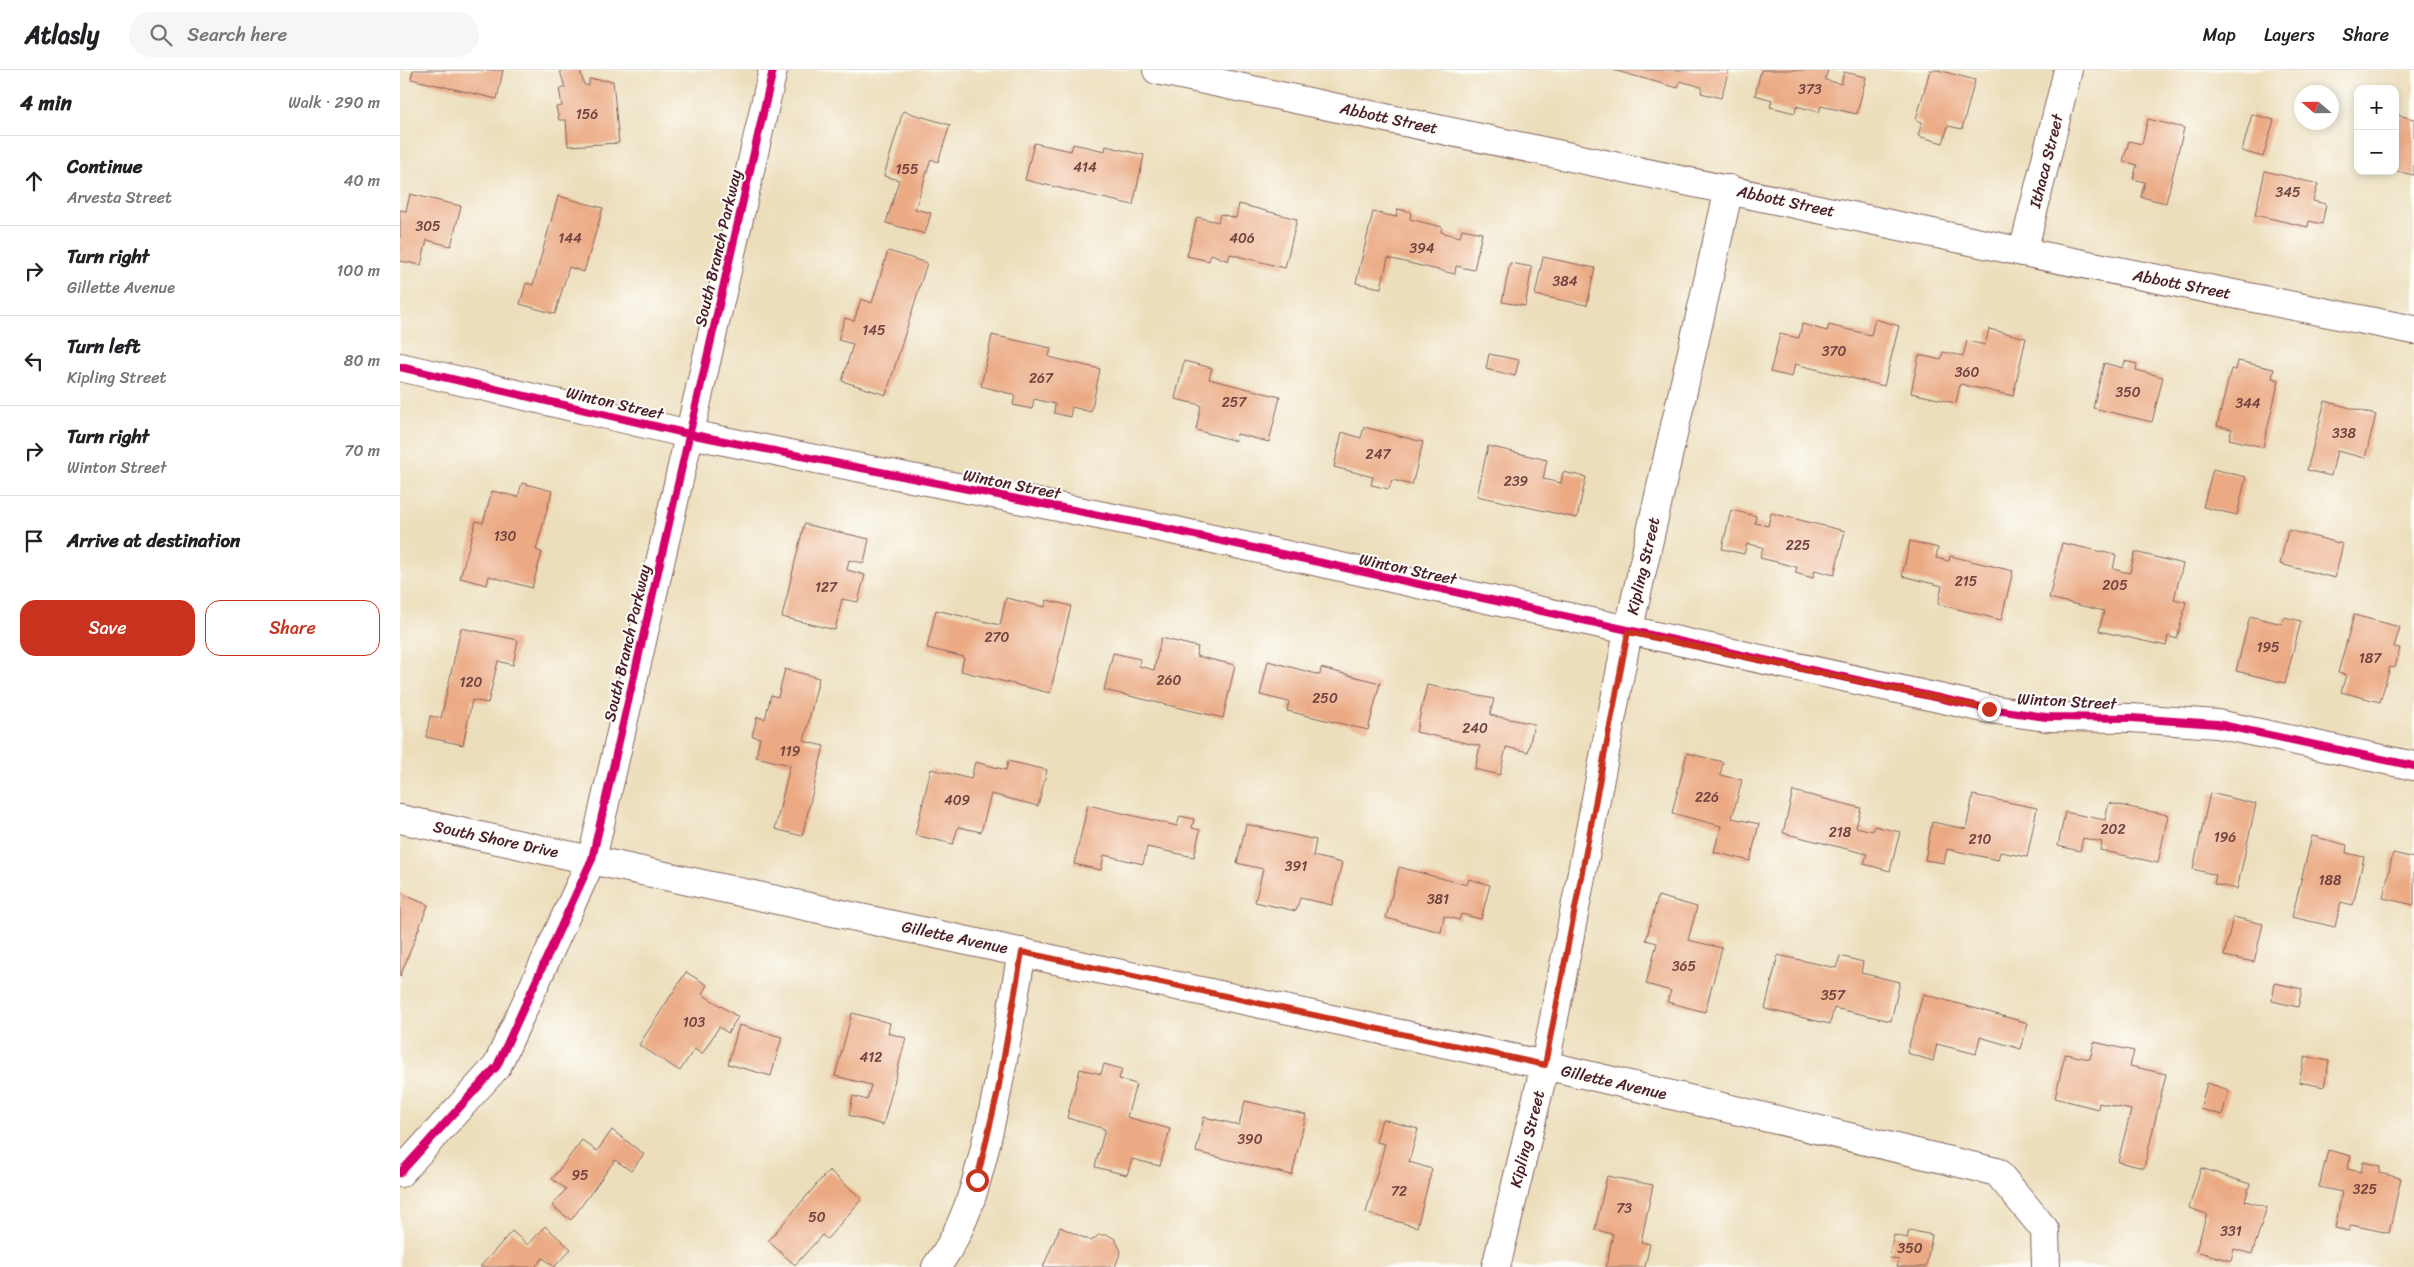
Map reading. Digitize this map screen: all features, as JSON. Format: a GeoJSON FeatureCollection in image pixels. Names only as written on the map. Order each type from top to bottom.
{"type":"FeatureCollection","features":[{"type":"Feature","properties":{"kind":"street","name":"South Branch Parkway"},"geometry":{"type":"LineString","coordinates":[[400,1173],[497,1066],[592,859],[773,70]]}},
{"type":"Feature","properties":{"kind":"street","name":"Abbott Street"},"geometry":{"type":"LineString","coordinates":[[1158,70],[2023,252],[2414,330]]}},
{"type":"Feature","properties":{"kind":"street","name":"Ithaca Street"},"geometry":{"type":"LineString","coordinates":[[2023,252],[2068,70]]}},
{"type":"Feature","properties":{"kind":"street","name":"Kipling Street"},"geometry":{"type":"LineString","coordinates":[[1496,1267],[1545,1065],[1628,632],[1728,189]]}},
{"type":"Feature","properties":{"kind":"street","name":"Winton Street"},"geometry":{"type":"LineString","coordinates":[[400,367],[690,434],[1149,526],[1628,632],[2018,714],[2046,717],[2131,718],[2217,724],[2414,766]]}},
{"type":"Feature","properties":{"kind":"street","name":"South Shore Drive"},"geometry":{"type":"LineString","coordinates":[[400,819],[592,859]]}},
{"type":"Feature","properties":{"kind":"street","name":"Gillette Avenue"},"geometry":{"type":"LineString","coordinates":[[592,859],[1545,1065],[1996,1172],[2045,1230],[2046,1267]]}},
{"type":"Feature","properties":{"kind":"street"},"geometry":{"type":"LineString","coordinates":[[936,1267],[956,1234],[971,1198],[985,1150],[1022,952]]}},
{"type":"Feature","properties":{"kind":"building"},"geometry":{"type":"Polygon","coordinates":[[[413,70],[503,70],[497,99],[411,79],[413,70]]]}},
{"type":"Feature","properties":{"kind":"building"},"geometry":{"type":"Polygon","coordinates":[[[560,70],[580,70],[584,85],[589,85],[589,79],[613,81],[619,143],[568,146],[566,120],[559,120],[556,107],[562,106],[559,88],[565,88],[560,70]]]}},
{"type":"Feature","properties":{"kind":"building"},"geometry":{"type":"Polygon","coordinates":[[[1613,70],[1729,70],[1721,98],[1701,93],[1702,87],[1680,81],[1678,88],[1613,70]]]}},
{"type":"Feature","properties":{"kind":"building"},"geometry":{"type":"Polygon","coordinates":[[[1761,70],[1828,70],[1825,80],[1841,84],[1844,72],[1866,77],[1857,114],[1821,106],[1819,112],[1796,106],[1795,113],[1770,107],[1772,100],[1755,95],[1761,70]]]}},
{"type":"Feature","properties":{"kind":"building"},"geometry":{"type":"Polygon","coordinates":[[[1930,70],[1938,70],[1975,80],[1962,129],[1948,126],[1943,143],[1918,136],[1922,122],[1916,120],[1930,70]]]}},
{"type":"Feature","properties":{"kind":"building"},"geometry":{"type":"Polygon","coordinates":[[[903,111],[950,125],[938,162],[931,159],[915,209],[931,213],[925,234],[886,223],[899,180],[884,176],[903,111]]]}},
{"type":"Feature","properties":{"kind":"building"},"geometry":{"type":"Polygon","coordinates":[[[2252,114],[2274,120],[2263,157],[2242,151],[2252,114]]]}},
{"type":"Feature","properties":{"kind":"building"},"geometry":{"type":"Polygon","coordinates":[[[2399,115],[2414,119],[2414,175],[2399,172],[2399,115]]]}},
{"type":"Feature","properties":{"kind":"building"},"geometry":{"type":"Polygon","coordinates":[[[2148,119],[2184,128],[2166,203],[2141,197],[2145,182],[2133,179],[2137,165],[2123,161],[2129,141],[2142,144],[2148,119]]]}},
{"type":"Feature","properties":{"kind":"building"},"geometry":{"type":"Polygon","coordinates":[[[1034,143],[1071,151],[1073,144],[1105,151],[1106,146],[1144,155],[1133,205],[1025,180],[1034,143]]]}},
{"type":"Feature","properties":{"kind":"building"},"geometry":{"type":"Polygon","coordinates":[[[2265,171],[2318,184],[2313,201],[2326,204],[2322,224],[2309,221],[2308,227],[2255,215],[2265,171]]]}},
{"type":"Feature","properties":{"kind":"building"},"geometry":{"type":"Polygon","coordinates":[[[410,194],[461,206],[451,246],[427,240],[421,265],[400,261],[400,210],[406,211],[410,194]]]}},
{"type":"Feature","properties":{"kind":"building"},"geometry":{"type":"Polygon","coordinates":[[[558,196],[603,208],[584,272],[569,267],[555,314],[520,304],[526,283],[533,285],[558,196]]]}},
{"type":"Feature","properties":{"kind":"building"},"geometry":{"type":"Polygon","coordinates":[[[1239,204],[1297,219],[1285,268],[1230,254],[1228,261],[1211,254],[1209,261],[1187,256],[1197,217],[1218,222],[1220,214],[1236,218],[1239,204]]]}},
{"type":"Feature","properties":{"kind":"building"},"geometry":{"type":"Polygon","coordinates":[[[1398,209],[1411,212],[1410,219],[1442,227],[1441,232],[1460,237],[1462,229],[1482,233],[1474,270],[1456,266],[1455,274],[1388,258],[1381,288],[1356,283],[1373,212],[1396,217],[1398,209]]]}},
{"type":"Feature","properties":{"kind":"building"},"geometry":{"type":"Polygon","coordinates":[[[888,251],[927,263],[886,395],[842,381],[853,344],[838,340],[845,318],[854,321],[861,299],[872,303],[888,251]]]}},
{"type":"Feature","properties":{"kind":"building"},"geometry":{"type":"Polygon","coordinates":[[[1543,257],[1595,268],[1587,305],[1535,295],[1543,257]]]}},
{"type":"Feature","properties":{"kind":"building"},"geometry":{"type":"Polygon","coordinates":[[[1510,263],[1532,267],[1525,306],[1502,302],[1510,263]]]}},
{"type":"Feature","properties":{"kind":"building"},"geometry":{"type":"Polygon","coordinates":[[[1875,319],[1899,326],[1884,386],[1795,364],[1792,377],[1770,372],[1780,334],[1799,338],[1802,324],[1827,331],[1829,325],[1871,335],[1875,319]]]}},
{"type":"Feature","properties":{"kind":"building"},"geometry":{"type":"Polygon","coordinates":[[[1989,329],[2026,338],[2013,396],[1960,384],[1956,403],[1911,393],[1919,355],[1941,360],[1943,352],[1963,356],[1967,341],[1985,345],[1989,329]]]}},
{"type":"Feature","properties":{"kind":"building"},"geometry":{"type":"Polygon","coordinates":[[[992,335],[1051,348],[1049,357],[1100,369],[1091,412],[1072,407],[1070,417],[1054,413],[1055,404],[1034,399],[1032,409],[1013,405],[1015,395],[981,386],[992,335]]]}},
{"type":"Feature","properties":{"kind":"building"},"geometry":{"type":"Polygon","coordinates":[[[1489,354],[1519,360],[1515,376],[1486,369],[1489,354]]]}},
{"type":"Feature","properties":{"kind":"building"},"geometry":{"type":"Polygon","coordinates":[[[1184,361],[1212,368],[1209,379],[1280,397],[1269,442],[1237,434],[1236,441],[1196,430],[1201,405],[1175,399],[1184,361]]]}},
{"type":"Feature","properties":{"kind":"building"},"geometry":{"type":"Polygon","coordinates":[[[2125,361],[2137,364],[2136,370],[2163,377],[2152,422],[2093,408],[2104,363],[2123,368],[2125,361]]]}},
{"type":"Feature","properties":{"kind":"building"},"geometry":{"type":"Polygon","coordinates":[[[2238,361],[2274,369],[2272,378],[2279,380],[2263,447],[2229,439],[2232,429],[2217,426],[2231,369],[2236,370],[2238,361]]]}},
{"type":"Feature","properties":{"kind":"building"},"geometry":{"type":"Polygon","coordinates":[[[2325,401],[2376,415],[2365,458],[2337,451],[2331,476],[2307,470],[2325,401]]]}},
{"type":"Feature","properties":{"kind":"building"},"geometry":{"type":"Polygon","coordinates":[[[1364,427],[1423,442],[1412,485],[1392,480],[1389,489],[1371,485],[1373,477],[1334,467],[1342,432],[1361,438],[1364,427]]]}},
{"type":"Feature","properties":{"kind":"building"},"geometry":{"type":"Polygon","coordinates":[[[1488,446],[1547,460],[1543,479],[1561,483],[1563,472],[1586,477],[1577,518],[1477,496],[1488,446]]]}},
{"type":"Feature","properties":{"kind":"building"},"geometry":{"type":"Polygon","coordinates":[[[2213,469],[2246,477],[2237,515],[2203,507],[2213,469]]]}},
{"type":"Feature","properties":{"kind":"building"},"geometry":{"type":"Polygon","coordinates":[[[522,483],[552,491],[536,550],[542,552],[532,588],[489,576],[487,585],[460,578],[476,521],[483,523],[492,491],[518,497],[522,483]]]}},
{"type":"Feature","properties":{"kind":"building"},"geometry":{"type":"Polygon","coordinates":[[[1731,510],[1756,516],[1755,523],[1768,526],[1771,513],[1845,531],[1834,575],[1815,570],[1813,578],[1795,573],[1797,567],[1760,558],[1763,547],[1747,544],[1744,554],[1722,549],[1731,510]]]}},
{"type":"Feature","properties":{"kind":"building"},"geometry":{"type":"Polygon","coordinates":[[[804,524],[869,539],[864,563],[849,560],[847,570],[865,575],[858,602],[842,599],[835,630],[782,617],[804,524]]]}},
{"type":"Feature","properties":{"kind":"building"},"geometry":{"type":"Polygon","coordinates":[[[2288,530],[2343,544],[2335,578],[2280,564],[2288,530]]]}},
{"type":"Feature","properties":{"kind":"building"},"geometry":{"type":"Polygon","coordinates":[[[1910,541],[1938,548],[1936,558],[1949,561],[1950,556],[2013,571],[2001,620],[1938,604],[1942,586],[1902,576],[1910,541]]]}},
{"type":"Feature","properties":{"kind":"building"},"geometry":{"type":"Polygon","coordinates":[[[2062,543],[2116,555],[2113,569],[2130,573],[2135,552],[2183,564],[2174,599],[2186,602],[2177,639],[2168,636],[2166,646],[2099,631],[2104,611],[2049,598],[2062,543]]]}},
{"type":"Feature","properties":{"kind":"building"},"geometry":{"type":"Polygon","coordinates":[[[1006,598],[1045,607],[1047,600],[1071,606],[1050,693],[961,671],[964,657],[927,648],[936,610],[1000,625],[1006,598]]]}},
{"type":"Feature","properties":{"kind":"building"},"geometry":{"type":"Polygon","coordinates":[[[2354,615],[2400,627],[2394,647],[2400,648],[2395,668],[2390,667],[2380,702],[2341,692],[2346,675],[2338,673],[2354,615]]]}},
{"type":"Feature","properties":{"kind":"building"},"geometry":{"type":"Polygon","coordinates":[[[2250,616],[2282,624],[2284,617],[2301,621],[2285,683],[2236,671],[2250,616]]]}},
{"type":"Feature","properties":{"kind":"building"},"geometry":{"type":"Polygon","coordinates":[[[461,628],[518,640],[513,665],[498,661],[488,703],[472,700],[463,745],[426,737],[430,716],[441,718],[461,628]]]}},
{"type":"Feature","properties":{"kind":"building"},"geometry":{"type":"Polygon","coordinates":[[[1161,638],[1198,647],[1196,656],[1235,665],[1223,718],[1104,690],[1113,653],[1140,659],[1139,666],[1154,670],[1161,638]]]}},
{"type":"Feature","properties":{"kind":"building"},"geometry":{"type":"Polygon","coordinates":[[[1268,661],[1320,675],[1321,668],[1380,683],[1368,730],[1287,711],[1289,702],[1260,695],[1268,661]]]}},
{"type":"Feature","properties":{"kind":"building"},"geometry":{"type":"Polygon","coordinates":[[[785,669],[819,678],[804,741],[824,746],[802,836],[775,829],[790,765],[756,757],[760,738],[752,736],[757,717],[765,719],[771,695],[778,697],[785,669]]]}},
{"type":"Feature","properties":{"kind":"building"},"geometry":{"type":"Polygon","coordinates":[[[1427,685],[1494,699],[1490,715],[1534,724],[1528,752],[1506,747],[1500,775],[1475,769],[1480,746],[1416,732],[1427,685]]]}},
{"type":"Feature","properties":{"kind":"building"},"geometry":{"type":"Polygon","coordinates":[[[1687,753],[1723,762],[1720,775],[1742,780],[1732,818],[1759,824],[1750,861],[1714,852],[1721,826],[1672,813],[1687,753]]]}},
{"type":"Feature","properties":{"kind":"building"},"geometry":{"type":"Polygon","coordinates":[[[1008,761],[1047,770],[1038,806],[991,794],[981,832],[958,827],[953,844],[915,835],[931,769],[971,779],[975,762],[1006,770],[1008,761]]]}},
{"type":"Feature","properties":{"kind":"building"},"geometry":{"type":"Polygon","coordinates":[[[1793,791],[1861,808],[1856,827],[1873,831],[1874,826],[1900,832],[1890,871],[1864,864],[1867,854],[1783,833],[1793,791]]]}},
{"type":"Feature","properties":{"kind":"building"},"geometry":{"type":"Polygon","coordinates":[[[2210,793],[2256,804],[2237,889],[2214,884],[2216,875],[2193,869],[2210,793]]]}},
{"type":"Feature","properties":{"kind":"building"},"geometry":{"type":"Polygon","coordinates":[[[1973,795],[2037,808],[2027,857],[2000,852],[1998,860],[1947,849],[1944,863],[1925,860],[1932,822],[1966,829],[1973,795]]]}},
{"type":"Feature","properties":{"kind":"building"},"geometry":{"type":"Polygon","coordinates":[[[2109,803],[2168,815],[2158,863],[2100,850],[2102,842],[2083,838],[2080,851],[2058,846],[2065,812],[2105,820],[2109,803]]]}},
{"type":"Feature","properties":{"kind":"building"},"geometry":{"type":"Polygon","coordinates":[[[1088,805],[1177,826],[1180,816],[1194,819],[1192,828],[1200,830],[1194,857],[1147,847],[1143,864],[1104,855],[1101,870],[1074,864],[1088,805]]]}},
{"type":"Feature","properties":{"kind":"building"},"geometry":{"type":"Polygon","coordinates":[[[1246,824],[1316,840],[1313,856],[1342,863],[1332,905],[1300,898],[1296,911],[1255,902],[1263,869],[1237,863],[1246,824]]]}},
{"type":"Feature","properties":{"kind":"building"},"geometry":{"type":"Polygon","coordinates":[[[2312,836],[2347,845],[2346,853],[2364,857],[2353,905],[2341,902],[2335,927],[2292,917],[2312,836]]]}},
{"type":"Feature","properties":{"kind":"building"},"geometry":{"type":"Polygon","coordinates":[[[2393,853],[2414,858],[2414,905],[2383,898],[2393,853]]]}},
{"type":"Feature","properties":{"kind":"building"},"geometry":{"type":"Polygon","coordinates":[[[1399,867],[1467,885],[1469,879],[1490,885],[1481,919],[1461,914],[1459,920],[1444,916],[1441,932],[1386,918],[1399,867]]]}},
{"type":"Feature","properties":{"kind":"building"},"geometry":{"type":"Polygon","coordinates":[[[400,893],[428,905],[400,977],[400,893]]]}},
{"type":"Feature","properties":{"kind":"building"},"geometry":{"type":"Polygon","coordinates":[[[1658,896],[1697,907],[1688,940],[1722,948],[1705,1012],[1667,1002],[1671,991],[1646,984],[1657,943],[1646,940],[1658,896]]]}},
{"type":"Feature","properties":{"kind":"building"},"geometry":{"type":"Polygon","coordinates":[[[2233,917],[2263,924],[2254,962],[2224,956],[2233,917]]]}},
{"type":"Feature","properties":{"kind":"building"},"geometry":{"type":"Polygon","coordinates":[[[1778,955],[1836,968],[1840,956],[1863,962],[1861,973],[1900,982],[1891,1021],[1834,1008],[1830,1024],[1765,1009],[1778,955]]]}},
{"type":"Feature","properties":{"kind":"building"},"geometry":{"type":"Polygon","coordinates":[[[686,972],[707,985],[702,994],[738,1017],[728,1033],[719,1027],[702,1054],[694,1049],[680,1071],[639,1045],[686,972]]]}},
{"type":"Feature","properties":{"kind":"building"},"geometry":{"type":"Polygon","coordinates":[[[2275,983],[2302,989],[2298,1007],[2272,1001],[2275,983]]]}},
{"type":"Feature","properties":{"kind":"building"},"geometry":{"type":"Polygon","coordinates":[[[1923,994],[2028,1023],[2021,1049],[1980,1037],[1976,1054],[1937,1044],[1933,1061],[1907,1053],[1923,994]]]}},
{"type":"Feature","properties":{"kind":"building"},"geometry":{"type":"Polygon","coordinates":[[[852,1013],[890,1023],[888,1033],[906,1038],[883,1125],[849,1115],[853,1096],[867,1100],[871,1085],[835,1076],[852,1013]]]}},
{"type":"Feature","properties":{"kind":"building"},"geometry":{"type":"Polygon","coordinates":[[[739,1025],[782,1037],[771,1076],[728,1064],[739,1025]]]}},
{"type":"Feature","properties":{"kind":"building"},"geometry":{"type":"Polygon","coordinates":[[[2094,1042],[2134,1051],[2130,1066],[2166,1074],[2144,1168],[2118,1162],[2131,1110],[2099,1103],[2098,1109],[2055,1098],[2065,1054],[2090,1059],[2094,1042]]]}},
{"type":"Feature","properties":{"kind":"building"},"geometry":{"type":"Polygon","coordinates":[[[2305,1056],[2329,1061],[2324,1087],[2299,1082],[2305,1056]]]}},
{"type":"Feature","properties":{"kind":"building"},"geometry":{"type":"Polygon","coordinates":[[[1104,1064],[1122,1069],[1119,1079],[1136,1084],[1127,1117],[1170,1129],[1160,1166],[1132,1159],[1127,1175],[1095,1167],[1105,1129],[1067,1118],[1080,1069],[1101,1074],[1104,1064]]]}},
{"type":"Feature","properties":{"kind":"building"},"geometry":{"type":"Polygon","coordinates":[[[2207,1083],[2229,1090],[2222,1115],[2200,1109],[2207,1083]]]}},
{"type":"Feature","properties":{"kind":"building"},"geometry":{"type":"Polygon","coordinates":[[[1245,1101],[1306,1115],[1292,1175],[1196,1152],[1204,1117],[1239,1125],[1245,1101]]]}},
{"type":"Feature","properties":{"kind":"building"},"geometry":{"type":"Polygon","coordinates":[[[1382,1119],[1418,1129],[1409,1162],[1432,1169],[1417,1227],[1366,1213],[1385,1144],[1376,1142],[1382,1119]]]}},
{"type":"Feature","properties":{"kind":"building"},"geometry":{"type":"Polygon","coordinates":[[[612,1130],[644,1154],[631,1171],[615,1160],[571,1220],[552,1206],[566,1189],[552,1179],[582,1140],[597,1151],[612,1130]]]}},
{"type":"Feature","properties":{"kind":"building"},"geometry":{"type":"Polygon","coordinates":[[[2328,1150],[2351,1156],[2347,1169],[2361,1172],[2363,1162],[2380,1166],[2379,1173],[2401,1178],[2389,1233],[2351,1225],[2349,1231],[2335,1228],[2342,1192],[2319,1187],[2328,1150]]]}},
{"type":"Feature","properties":{"kind":"building"},"geometry":{"type":"Polygon","coordinates":[[[2201,1168],[2250,1184],[2245,1201],[2267,1207],[2252,1254],[2234,1249],[2231,1261],[2196,1251],[2207,1214],[2189,1208],[2201,1168]]]}},
{"type":"Feature","properties":{"kind":"building"},"geometry":{"type":"Polygon","coordinates":[[[829,1170],[862,1199],[827,1239],[822,1235],[795,1265],[768,1241],[829,1170]]]}},
{"type":"Feature","properties":{"kind":"building"},"geometry":{"type":"Polygon","coordinates":[[[1607,1176],[1653,1185],[1641,1242],[1650,1244],[1645,1267],[1606,1267],[1613,1234],[1595,1230],[1607,1176]]]}},
{"type":"Feature","properties":{"kind":"building"},"geometry":{"type":"Polygon","coordinates":[[[545,1226],[571,1249],[554,1267],[543,1258],[535,1267],[480,1267],[512,1231],[528,1245],[545,1226]]]}},
{"type":"Feature","properties":{"kind":"building"},"geometry":{"type":"Polygon","coordinates":[[[1060,1227],[1091,1241],[1099,1235],[1108,1235],[1115,1239],[1121,1251],[1115,1267],[1043,1267],[1060,1227]]]}},
{"type":"Feature","properties":{"kind":"building"},"geometry":{"type":"Polygon","coordinates":[[[1909,1230],[1932,1235],[1926,1267],[1897,1267],[1899,1260],[1889,1258],[1894,1235],[1907,1238],[1909,1230]]]}},
{"type":"Feature","properties":{"kind":"cycle path"},"geometry":{"type":"LineString","coordinates":[[400,1173],[497,1066],[592,859],[773,70]]}},
{"type":"Feature","properties":{"kind":"cycle path"},"geometry":{"type":"LineString","coordinates":[[400,367],[689,434],[1149,525],[1989,709],[2046,717],[2131,718],[2217,724],[2414,766]]}},
{"type":"Feature","properties":{"kind":"route"},"geometry":{"type":"LineString","coordinates":[[977,1180],[998,1091],[1022,952],[1545,1065],[1628,632],[1871,682],[1989,709]]}}]}
